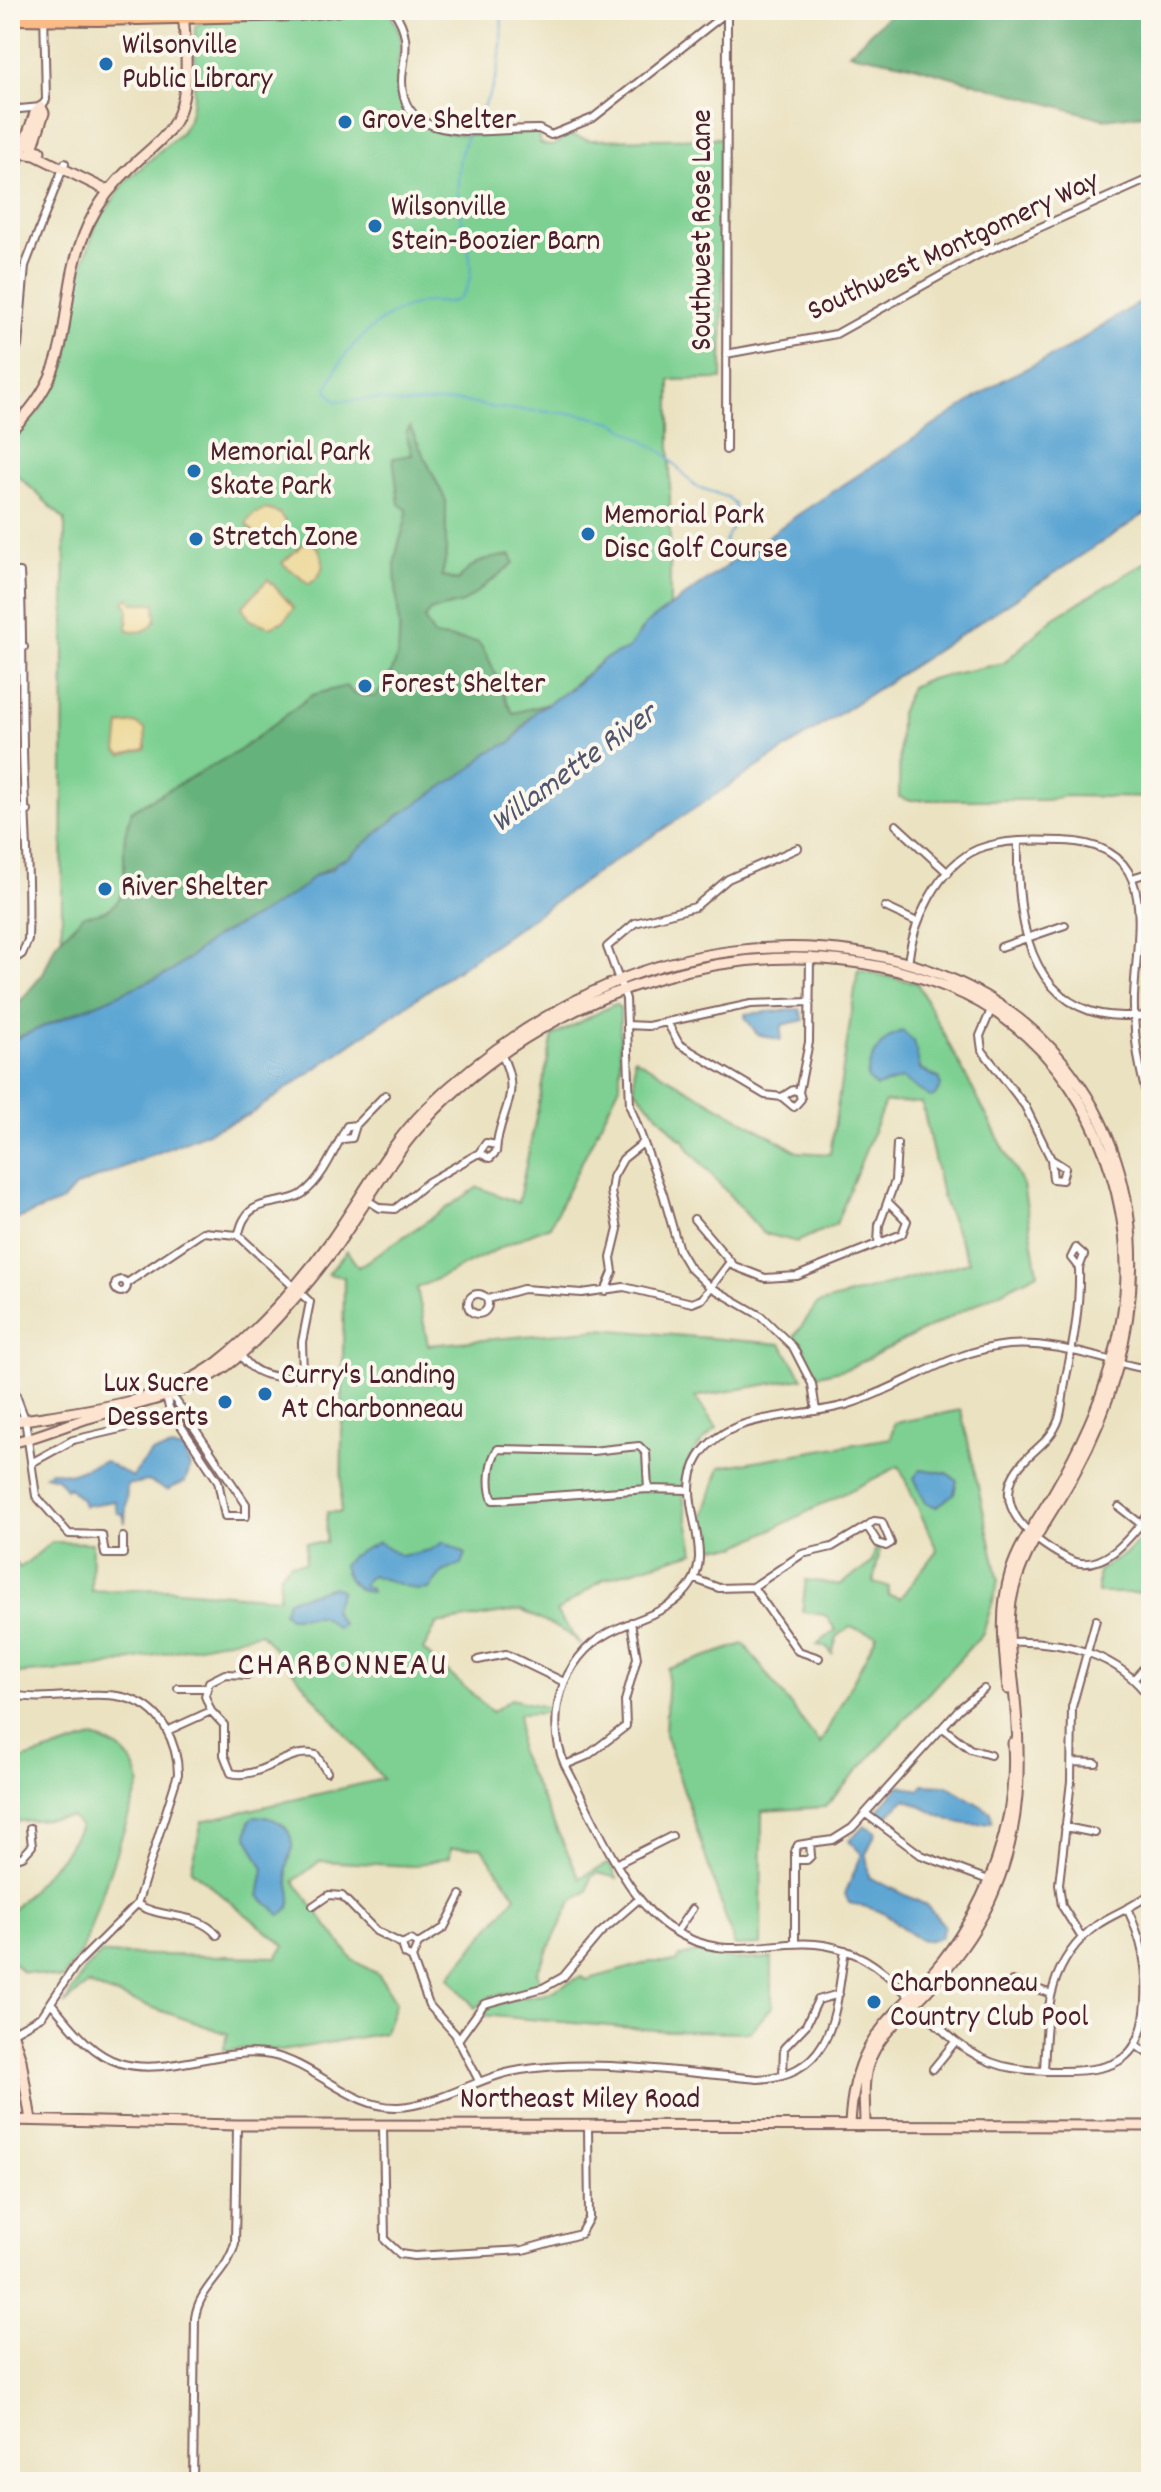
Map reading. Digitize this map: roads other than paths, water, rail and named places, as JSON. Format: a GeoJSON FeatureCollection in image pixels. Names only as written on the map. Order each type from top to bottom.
{"type":"FeatureCollection","features":[{"type":"Feature","properties":{"kind":"main road"},"geometry":{"type":"LineString","coordinates":[[10,19],[44,15],[340,10]]}},
{"type":"Feature","properties":{"kind":"street"},"geometry":{"type":"LineString","coordinates":[[393,10],[406,33],[402,80],[406,101],[427,124],[455,131],[539,129],[551,135],[593,118],[727,11]]}},
{"type":"Feature","properties":{"kind":"street","name":"Southwest Rose Lane"},"geometry":{"type":"LineString","coordinates":[[726,450],[727,11]]}},
{"type":"Feature","properties":{"kind":"street"},"geometry":{"type":"LineString","coordinates":[[10,431],[37,400],[56,367],[64,340],[77,253],[91,220],[112,188],[175,122],[184,95],[183,13]]}},
{"type":"Feature","properties":{"kind":"street"},"geometry":{"type":"LineString","coordinates":[[10,195],[35,113],[46,100],[44,15]]}},
{"type":"Feature","properties":{"kind":"street"},"geometry":{"type":"LineString","coordinates":[[10,105],[20,109],[41,107]]}},
{"type":"Feature","properties":{"kind":"street"},"geometry":{"type":"LineString","coordinates":[[21,153],[64,166],[104,189],[112,188]]}},
{"type":"Feature","properties":{"kind":"street"},"geometry":{"type":"LineString","coordinates":[[10,361],[18,346],[24,269],[64,166]]}},
{"type":"Feature","properties":{"kind":"street","name":"Southwest Montgomery Way"},"geometry":{"type":"LineString","coordinates":[[726,354],[836,334],[978,255],[1151,178]]}},
{"type":"Feature","properties":{"kind":"street"},"geometry":{"type":"LineString","coordinates":[[10,572],[20,572],[24,647],[24,781],[28,811],[28,939],[22,954],[10,962]]}},
{"type":"Feature","properties":{"kind":"street"},"geometry":{"type":"LineString","coordinates":[[10,648],[24,647]]}},
{"type":"Feature","properties":{"kind":"street"},"geometry":{"type":"LineString","coordinates":[[10,812],[28,811]]}},
{"type":"Feature","properties":{"kind":"street"},"geometry":{"type":"LineString","coordinates":[[896,825],[948,873]]}},
{"type":"Feature","properties":{"kind":"street"},"geometry":{"type":"LineString","coordinates":[[1018,842],[1018,894],[1027,938],[1048,978],[1076,1004],[1102,1014],[1151,1017]]}},
{"type":"Feature","properties":{"kind":"street"},"geometry":{"type":"LineString","coordinates":[[908,967],[917,922],[948,873],[971,852],[986,846],[1018,842],[1094,844],[1120,857],[1135,877],[1140,903],[1134,1016],[1137,1063],[1151,1110]]}},
{"type":"Feature","properties":{"kind":"street"},"geometry":{"type":"LineString","coordinates":[[798,848],[728,879],[695,907],[648,918],[607,947],[622,985],[627,1025],[628,1099],[663,1194],[679,1250],[689,1267],[709,1286],[761,1316],[793,1347],[812,1384],[816,1411]]}},
{"type":"Feature","properties":{"kind":"street"},"geometry":{"type":"LineString","coordinates":[[1135,877],[1151,872]]}},
{"type":"Feature","properties":{"kind":"street"},"geometry":{"type":"LineString","coordinates":[[885,907],[917,922]]}},
{"type":"Feature","properties":{"kind":"street"},"geometry":{"type":"LineString","coordinates":[[1001,947],[1065,925]]}},
{"type":"Feature","properties":{"kind":"street"},"geometry":{"type":"LineString","coordinates":[[1140,943],[1151,944]]}},
{"type":"Feature","properties":{"kind":"street"},"geometry":{"type":"LineString","coordinates":[[667,1022],[674,1039],[684,1047],[765,1095],[782,1097],[794,1107],[801,1099],[799,1092],[808,1053],[810,954]]}},
{"type":"Feature","properties":{"kind":"street"},"geometry":{"type":"LineString","coordinates":[[10,1443],[167,1395],[212,1376],[336,1246],[364,1198],[414,1133],[452,1095],[500,1051],[622,985],[722,963],[810,954],[908,967],[993,1006],[1038,1047],[1075,1090],[1091,1118],[1110,1164],[1126,1265],[1124,1303],[1117,1361],[1070,1465],[1032,1536],[1017,1554],[1005,1596],[1013,1773],[994,1882],[951,1948],[883,2037],[868,2063],[865,2125]]}},
{"type":"Feature","properties":{"kind":"street"},"geometry":{"type":"LineString","coordinates":[[627,1025],[667,1022],[738,1006],[810,1002]]}},
{"type":"Feature","properties":{"kind":"street"},"geometry":{"type":"LineString","coordinates":[[993,1006],[980,1036],[982,1050],[1025,1106],[1051,1159]]}},
{"type":"Feature","properties":{"kind":"street"},"geometry":{"type":"LineString","coordinates":[[479,1153],[490,1158],[496,1152],[512,1087],[511,1072],[500,1051]]}},
{"type":"Feature","properties":{"kind":"street"},"geometry":{"type":"LineString","coordinates":[[782,1097],[788,1092],[799,1092]]}},
{"type":"Feature","properties":{"kind":"street"},"geometry":{"type":"LineString","coordinates":[[238,1235],[249,1212],[262,1205],[288,1200],[307,1190],[343,1139],[352,1138],[356,1125],[385,1095]]}},
{"type":"Feature","properties":{"kind":"street"},"geometry":{"type":"LineString","coordinates":[[364,1198],[385,1210],[401,1207],[428,1182],[479,1153],[486,1143],[496,1145]]}},
{"type":"Feature","properties":{"kind":"street"},"geometry":{"type":"LineString","coordinates":[[624,1287],[613,1272],[611,1258],[619,1221],[611,1192],[613,1177],[623,1159],[643,1143]]}},
{"type":"Feature","properties":{"kind":"street"},"geometry":{"type":"LineString","coordinates":[[878,1244],[881,1218],[895,1181],[897,1144]]}},
{"type":"Feature","properties":{"kind":"street"},"geometry":{"type":"LineString","coordinates":[[694,1219],[730,1262],[755,1276],[787,1278],[897,1237],[906,1229],[904,1216],[889,1203]]}},
{"type":"Feature","properties":{"kind":"street"},"geometry":{"type":"LineString","coordinates":[[127,1283],[203,1232],[238,1235],[310,1302],[302,1342],[303,1375],[261,1374],[238,1350]]}},
{"type":"Feature","properties":{"kind":"street"},"geometry":{"type":"LineString","coordinates":[[488,1299],[523,1289],[582,1293],[624,1287],[692,1303],[702,1299],[730,1262]]}},
{"type":"Feature","properties":{"kind":"street"},"geometry":{"type":"LineString","coordinates":[[1079,1268],[1079,1309],[1057,1425],[1041,1447],[1023,1462],[1013,1480],[1015,1518],[1032,1536],[1072,1561],[1089,1563],[1120,1547],[1151,1511]]}},
{"type":"Feature","properties":{"kind":"street"},"geometry":{"type":"LineString","coordinates":[[605,1291],[613,1272]]}},
{"type":"Feature","properties":{"kind":"street"},"geometry":{"type":"LineString","coordinates":[[1127,1908],[1141,1939],[1149,1980],[1144,2022],[1136,2045],[1108,2068],[1044,2071],[990,2062],[955,2042],[876,1966],[845,1950],[795,1943],[734,1951],[702,1944],[676,1932],[639,1899],[618,1863],[565,1765],[557,1726],[564,1682],[592,1644],[676,1601],[695,1579],[701,1547],[689,1490],[701,1454],[723,1433],[748,1423],[816,1411],[868,1397],[978,1350],[1033,1345],[1073,1350],[1151,1370]]}},
{"type":"Feature","properties":{"kind":"street"},"geometry":{"type":"LineString","coordinates":[[10,1379],[25,1419],[36,1496],[64,1531],[74,1535],[102,1535],[107,1554],[123,1554],[123,1537]]}},
{"type":"Feature","properties":{"kind":"street"},"geometry":{"type":"LineString","coordinates":[[167,1395],[246,1504],[246,1516],[225,1516],[218,1481],[167,1395]]}},
{"type":"Feature","properties":{"kind":"street"},"geometry":{"type":"LineString","coordinates":[[10,1422],[167,1395]]}},
{"type":"Feature","properties":{"kind":"street"},"geometry":{"type":"LineString","coordinates":[[33,1462],[73,1440],[137,1425]]}},
{"type":"Feature","properties":{"kind":"street"},"geometry":{"type":"LineString","coordinates":[[648,1489],[646,1453],[639,1446],[592,1451],[498,1449],[494,1454],[489,1489],[493,1500],[648,1489],[689,1490]]}},
{"type":"Feature","properties":{"kind":"street"},"geometry":{"type":"LineString","coordinates":[[1119,1507],[1141,1524]]}},
{"type":"Feature","properties":{"kind":"street"},"geometry":{"type":"LineString","coordinates":[[695,1579],[719,1588],[753,1587],[802,1554],[832,1547],[867,1526],[882,1522],[891,1543],[886,1546],[878,1543],[867,1526]]}},
{"type":"Feature","properties":{"kind":"street"},"geometry":{"type":"LineString","coordinates":[[753,1587],[798,1651],[819,1658]]}},
{"type":"Feature","properties":{"kind":"street"},"geometry":{"type":"LineString","coordinates":[[1082,1938],[1065,1912],[1059,1892],[1072,1762],[1072,1707],[1096,1620]]}},
{"type":"Feature","properties":{"kind":"street"},"geometry":{"type":"LineString","coordinates":[[565,1765],[587,1756],[626,1726],[625,1701],[637,1658],[631,1622]]}},
{"type":"Feature","properties":{"kind":"street"},"geometry":{"type":"LineString","coordinates":[[1007,1642],[1040,1641],[1086,1651],[1134,1679],[1151,1700]]}},
{"type":"Feature","properties":{"kind":"street"},"geometry":{"type":"LineString","coordinates":[[478,1660],[506,1654],[564,1682]]}},
{"type":"Feature","properties":{"kind":"street"},"geometry":{"type":"LineString","coordinates":[[1134,1679],[1151,1660]]}},
{"type":"Feature","properties":{"kind":"street"},"geometry":{"type":"LineString","coordinates":[[178,1688],[206,1688],[219,1676],[247,1675]]}},
{"type":"Feature","properties":{"kind":"street"},"geometry":{"type":"LineString","coordinates":[[206,1688],[211,1711],[224,1725],[224,1755],[231,1773],[257,1770],[304,1752],[316,1755],[327,1772]]}},
{"type":"Feature","properties":{"kind":"street"},"geometry":{"type":"LineString","coordinates":[[795,1943],[798,1845],[838,1838],[866,1814],[943,1728],[984,1689]]}},
{"type":"Feature","properties":{"kind":"street"},"geometry":{"type":"LineString","coordinates":[[10,1694],[37,1699],[102,1694],[124,1697],[155,1714],[167,1731],[177,1758],[177,1781],[137,1904],[75,1966],[52,2004],[37,2019],[11,2030],[31,2120]]}},
{"type":"Feature","properties":{"kind":"street"},"geometry":{"type":"LineString","coordinates":[[167,1731],[211,1711]]}},
{"type":"Feature","properties":{"kind":"street"},"geometry":{"type":"LineString","coordinates":[[943,1728],[970,1749],[990,1755]]}},
{"type":"Feature","properties":{"kind":"street"},"geometry":{"type":"LineString","coordinates":[[1072,1762],[1096,1763]]}},
{"type":"Feature","properties":{"kind":"street"},"geometry":{"type":"LineString","coordinates":[[866,1814],[921,1855],[994,1882]]}},
{"type":"Feature","properties":{"kind":"street"},"geometry":{"type":"LineString","coordinates":[[1065,1827],[1095,1833]]}},
{"type":"Feature","properties":{"kind":"street"},"geometry":{"type":"LineString","coordinates":[[10,1860],[23,1856],[32,1846],[30,1828]]}},
{"type":"Feature","properties":{"kind":"street"},"geometry":{"type":"LineString","coordinates":[[618,1863],[672,1836]]}},
{"type":"Feature","properties":{"kind":"street"},"geometry":{"type":"LineString","coordinates":[[796,1860],[811,1856],[810,1843]]}},
{"type":"Feature","properties":{"kind":"street"},"geometry":{"type":"LineString","coordinates":[[1044,2071],[1049,1993],[1058,1970],[1082,1938],[1151,1893]]}},
{"type":"Feature","properties":{"kind":"street"},"geometry":{"type":"LineString","coordinates":[[313,1906],[329,1895],[342,1896],[376,1931],[402,1944],[405,1954],[412,1958],[429,2005],[458,2040],[478,2079]]}},
{"type":"Feature","properties":{"kind":"street"},"geometry":{"type":"LineString","coordinates":[[412,1958],[418,1944],[448,1923],[461,1895]]}},
{"type":"Feature","properties":{"kind":"street"},"geometry":{"type":"LineString","coordinates":[[458,2040],[484,2004],[543,1988],[563,1977],[600,1933],[639,1899]]}},
{"type":"Feature","properties":{"kind":"street"},"geometry":{"type":"LineString","coordinates":[[137,1904],[160,1915],[192,1919],[217,1935]]}},
{"type":"Feature","properties":{"kind":"street"},"geometry":{"type":"LineString","coordinates":[[676,1932],[692,1909]]}},
{"type":"Feature","properties":{"kind":"street"},"geometry":{"type":"LineString","coordinates":[[402,1944],[410,1940],[418,1944]]}},
{"type":"Feature","properties":{"kind":"street"},"geometry":{"type":"LineString","coordinates":[[52,2004],[92,2047],[122,2063],[143,2065],[269,2055],[290,2061],[362,2100],[388,2106],[426,2102],[478,2079],[550,2066],[758,2079],[783,2074],[805,2063],[822,2045],[837,2014],[845,1950]]}},
{"type":"Feature","properties":{"kind":"street"},"geometry":{"type":"LineString","coordinates":[[1012,1981],[1049,1993]]}},
{"type":"Feature","properties":{"kind":"street"},"geometry":{"type":"LineString","coordinates":[[783,2074],[784,2048],[802,2031],[818,2000],[839,1994]]}},
{"type":"Feature","properties":{"kind":"street"},"geometry":{"type":"LineString","coordinates":[[850,2125],[854,2086],[862,2057],[885,2021],[911,2001]]}},
{"type":"Feature","properties":{"kind":"street"},"geometry":{"type":"LineString","coordinates":[[933,2069],[955,2042]]}},
{"type":"Feature","properties":{"kind":"street"},"geometry":{"type":"LineString","coordinates":[[1136,2045],[1151,2056]]}},
{"type":"Feature","properties":{"kind":"street"},"geometry":{"type":"LineString","coordinates":[[10,2058],[12,2120]]}},
{"type":"Feature","properties":{"kind":"street","name":"Northeast Miley Road"},"geometry":{"type":"LineString","coordinates":[[12,2120],[237,2125],[1151,2126]]}},
{"type":"Feature","properties":{"kind":"street"},"geometry":{"type":"LineString","coordinates":[[193,2482],[196,2310],[206,2288],[229,2261],[235,2243],[237,2125]]}},
{"type":"Feature","properties":{"kind":"street"},"geometry":{"type":"LineString","coordinates":[[383,2125],[385,2240],[400,2254],[414,2256],[523,2250],[580,2234],[589,2218],[588,2126]]}},
{"type":"Feature","properties":{"kind":"water","name":"Willamette River"},"geometry":{"type":"Polygon","coordinates":[[[1151,299],[1151,510],[602,869],[249,1115],[75,1187],[63,1201],[10,1222],[10,1041],[171,972],[215,937],[304,887],[312,877],[332,869],[398,816],[473,767],[489,752],[512,742],[536,711],[569,690],[604,659],[628,649],[646,624],[799,514],[1006,378],[1065,350],[1132,307],[1151,299]]]}},
{"type":"Feature","properties":{"kind":"water"},"geometry":{"type":"Polygon","coordinates":[[[800,1009],[804,1020],[782,1025],[781,1040],[757,1034],[745,1017],[745,1014],[800,1009]]]}},
{"type":"Feature","properties":{"kind":"water"},"geometry":{"type":"Polygon","coordinates":[[[902,1031],[914,1041],[920,1069],[940,1079],[941,1086],[935,1096],[930,1097],[902,1079],[876,1087],[867,1078],[870,1063],[878,1049],[888,1038],[902,1031]]]}},
{"type":"Feature","properties":{"kind":"water"},"geometry":{"type":"Polygon","coordinates":[[[173,1448],[185,1450],[190,1468],[185,1482],[167,1490],[148,1481],[127,1485],[125,1523],[123,1514],[117,1513],[115,1501],[84,1506],[82,1500],[57,1478],[45,1475],[51,1471],[69,1474],[104,1461],[132,1477],[151,1453],[173,1448]]]}},
{"type":"Feature","properties":{"kind":"water"},"geometry":{"type":"Polygon","coordinates":[[[921,1469],[947,1473],[957,1481],[954,1493],[937,1507],[926,1503],[914,1478],[921,1469]]]}},
{"type":"Feature","properties":{"kind":"water"},"geometry":{"type":"Polygon","coordinates":[[[379,1542],[401,1556],[430,1550],[444,1542],[466,1554],[462,1564],[443,1572],[429,1589],[417,1590],[371,1575],[362,1585],[370,1588],[371,1592],[361,1590],[347,1576],[343,1566],[351,1556],[379,1542]]]}},
{"type":"Feature","properties":{"kind":"water"},"geometry":{"type":"Polygon","coordinates":[[[333,1587],[341,1590],[333,1611],[342,1624],[337,1628],[321,1616],[289,1617],[283,1612],[288,1600],[333,1587]]]}},
{"type":"Feature","properties":{"kind":"water"},"geometry":{"type":"Polygon","coordinates":[[[923,1784],[946,1785],[991,1812],[992,1822],[958,1822],[905,1799],[883,1820],[878,1816],[877,1811],[900,1785],[920,1790],[923,1784]]]}},
{"type":"Feature","properties":{"kind":"water"},"geometry":{"type":"Polygon","coordinates":[[[255,1816],[280,1823],[291,1837],[292,1851],[287,1869],[291,1901],[280,1915],[259,1896],[264,1869],[247,1836],[250,1820],[255,1816]]]}},
{"type":"Feature","properties":{"kind":"water"},"geometry":{"type":"Polygon","coordinates":[[[864,1825],[876,1832],[866,1854],[869,1877],[926,1905],[944,1925],[941,1937],[924,1940],[881,1912],[849,1903],[845,1894],[862,1854],[849,1841],[864,1825]]]}},
{"type":"Feature","properties":{"kind":"waterway"},"geometry":{"type":"LineString","coordinates":[[501,10],[497,75],[460,156],[458,202],[471,263],[467,286],[457,300],[421,303],[377,324],[341,361],[327,390],[336,401],[378,399],[402,404],[461,401],[495,408],[578,414],[613,422],[665,454],[695,486],[727,497],[734,504],[736,520],[725,541],[732,565]]}},
{"type":"Feature","properties":{"kind":"place","name":"Wilsonville Public Library"},"geometry":{"type":"Point","coordinates":[106,64]}},
{"type":"Feature","properties":{"kind":"place","name":"Grove Shelter"},"geometry":{"type":"Point","coordinates":[345,122]}},
{"type":"Feature","properties":{"kind":"place","name":"Wilsonville Stein-Boozier Barn"},"geometry":{"type":"Point","coordinates":[375,226]}},
{"type":"Feature","properties":{"kind":"place","name":"Memorial Park Skate Park"},"geometry":{"type":"Point","coordinates":[194,471]}},
{"type":"Feature","properties":{"kind":"place","name":"Memorial Park Disc Golf Course"},"geometry":{"type":"Point","coordinates":[588,534]}},
{"type":"Feature","properties":{"kind":"place","name":"Stretch Zone"},"geometry":{"type":"Point","coordinates":[196,539]}},
{"type":"Feature","properties":{"kind":"place","name":"Forest Shelter"},"geometry":{"type":"Point","coordinates":[365,686]}},
{"type":"Feature","properties":{"kind":"place","name":"River Shelter"},"geometry":{"type":"Point","coordinates":[105,889]}},
{"type":"Feature","properties":{"kind":"place","name":"Curry's Landing At Charbonneau"},"geometry":{"type":"Point","coordinates":[265,1394]}},
{"type":"Feature","properties":{"kind":"place","name":"Lux Sucre Desserts"},"geometry":{"type":"Point","coordinates":[225,1402]}},
{"type":"Feature","properties":{"kind":"place","name":"Charbonneau Country Club Pool"},"geometry":{"type":"Point","coordinates":[874,2002]}},
{"type":"Feature","properties":{"kind":"district","name":"CHARBONNEAU"},"geometry":{"type":"Point","coordinates":[343,1667]}}]}
